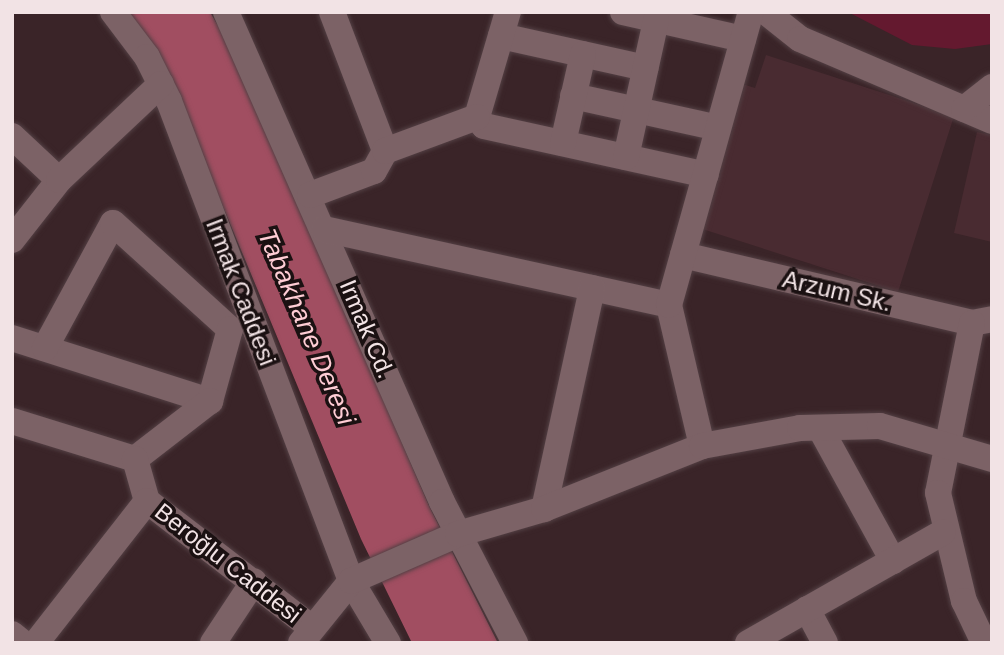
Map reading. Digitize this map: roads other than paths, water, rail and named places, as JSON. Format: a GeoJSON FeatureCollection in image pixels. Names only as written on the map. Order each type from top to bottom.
{"type":"FeatureCollection","features":[{"type":"Feature","properties":{"kind":"street","name":"Irmak Caddesi"},"geometry":{"type":"LineString","coordinates":[[113,12],[161,85],[357,579]]}},
{"type":"Feature","properties":{"kind":"street","name":"Irmak Cd."},"geometry":{"type":"LineString","coordinates":[[226,12],[310,195],[453,537],[515,643]]}},
{"type":"Feature","properties":{"kind":"street"},"geometry":{"type":"LineString","coordinates":[[332,12],[385,151]]}},
{"type":"Feature","properties":{"kind":"street"},"geometry":{"type":"LineString","coordinates":[[623,12],[743,39]]}},
{"type":"Feature","properties":{"kind":"street"},"geometry":{"type":"LineString","coordinates":[[702,446],[669,305],[751,12]]}},
{"type":"Feature","properties":{"kind":"street"},"geometry":{"type":"LineString","coordinates":[[766,12],[800,39],[992,121]]}},
{"type":"Feature","properties":{"kind":"street"},"geometry":{"type":"LineString","coordinates":[[626,157],[656,20]]}},
{"type":"Feature","properties":{"kind":"street"},"geometry":{"type":"LineString","coordinates":[[477,117],[504,24],[583,54],[645,68]]}},
{"type":"Feature","properties":{"kind":"street"},"geometry":{"type":"LineString","coordinates":[[563,144],[583,54]]}},
{"type":"Feature","properties":{"kind":"street"},"geometry":{"type":"LineString","coordinates":[[12,240],[59,180],[161,85]]}},
{"type":"Feature","properties":{"kind":"street"},"geometry":{"type":"LineString","coordinates":[[964,109],[992,87]]}},
{"type":"Feature","properties":{"kind":"street"},"geometry":{"type":"LineString","coordinates":[[573,96],[718,128]]}},
{"type":"Feature","properties":{"kind":"street"},"geometry":{"type":"LineString","coordinates":[[310,195],[374,171],[385,151],[477,117]]}},
{"type":"Feature","properties":{"kind":"street"},"geometry":{"type":"LineString","coordinates":[[477,117],[484,126],[706,175]]}},
{"type":"Feature","properties":{"kind":"street"},"geometry":{"type":"LineString","coordinates":[[12,136],[59,180]]}},
{"type":"Feature","properties":{"kind":"street"},"geometry":{"type":"LineString","coordinates":[[12,421],[135,459],[210,401],[230,329],[113,223],[45,348]]}},
{"type":"Feature","properties":{"kind":"street"},"geometry":{"type":"LineString","coordinates":[[324,229],[669,305]]}},
{"type":"Feature","properties":{"kind":"street","name":"Arzum Sk."},"geometry":{"type":"LineString","coordinates":[[683,255],[982,321]]}},
{"type":"Feature","properties":{"kind":"street"},"geometry":{"type":"LineString","coordinates":[[544,509],[592,288]]}},
{"type":"Feature","properties":{"kind":"street"},"geometry":{"type":"LineString","coordinates":[[982,321],[944,445],[938,494],[943,532],[984,643]]}},
{"type":"Feature","properties":{"kind":"street"},"geometry":{"type":"LineString","coordinates":[[12,338],[210,401]]}},
{"type":"Feature","properties":{"kind":"street"},"geometry":{"type":"LineString","coordinates":[[306,635],[357,579],[453,537],[544,509],[702,446],[820,428],[880,426],[992,459]]}},
{"type":"Feature","properties":{"kind":"street"},"geometry":{"type":"LineString","coordinates":[[820,428],[893,561]]}},
{"type":"Feature","properties":{"kind":"street","name":"Beroğlu Caddesi"},"geometry":{"type":"LineString","coordinates":[[135,459],[147,501],[254,581],[306,635]]}},
{"type":"Feature","properties":{"kind":"street"},"geometry":{"type":"LineString","coordinates":[[36,643],[147,501]]}},
{"type":"Feature","properties":{"kind":"street"},"geometry":{"type":"LineString","coordinates":[[748,643],[943,532]]}},
{"type":"Feature","properties":{"kind":"street"},"geometry":{"type":"LineString","coordinates":[[357,579],[388,643]]}},
{"type":"Feature","properties":{"kind":"street"},"geometry":{"type":"LineString","coordinates":[[213,643],[254,581]]}},
{"type":"Feature","properties":{"kind":"street"},"geometry":{"type":"LineString","coordinates":[[807,609],[825,643]]}},
{"type":"Feature","properties":{"kind":"street"},"geometry":{"type":"LineString","coordinates":[[12,634],[23,643]]}},
{"type":"Feature","properties":{"kind":"water","name":"Tabakhane Deresi"},"geometry":{"type":"Polygon","coordinates":[[[126,12],[210,12],[231,48],[430,508],[498,643],[412,643],[361,539],[170,79],[126,12]]]}}]}
